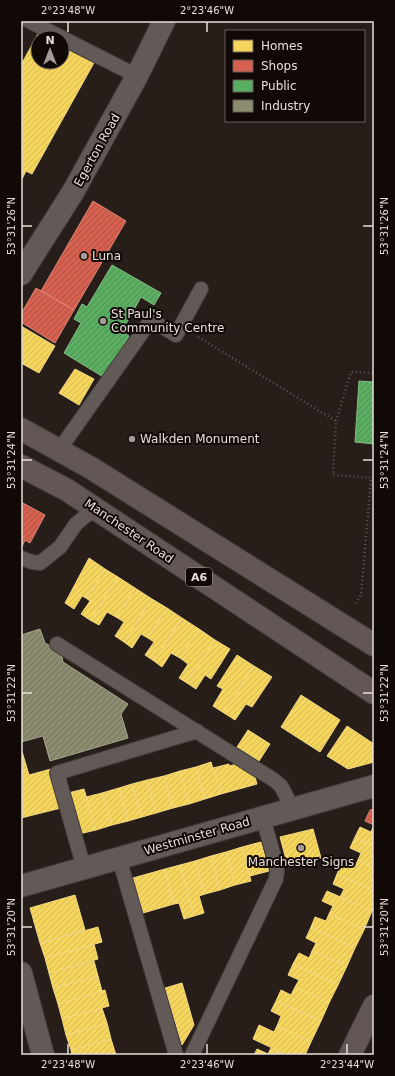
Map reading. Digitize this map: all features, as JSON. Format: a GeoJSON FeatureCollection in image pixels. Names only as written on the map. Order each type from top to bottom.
{"type":"FeatureCollection","features":[{"type":"Feature","properties":{"kind":"main road"},"geometry":{"type":"LineString","coordinates":[[21,429],[91,468],[374,645]]}},
{"type":"Feature","properties":{"kind":"main road","name":"Manchester Road"},"geometry":{"type":"LineString","coordinates":[[21,466],[67,490],[95,508],[374,693]]}},
{"type":"Feature","properties":{"kind":"main road"},"geometry":{"type":"LineString","coordinates":[[350,1055],[374,1006]]}},
{"type":"Feature","properties":{"kind":"street","name":"Egerton Road"},"geometry":{"type":"LineString","coordinates":[[21,274],[73,192],[138,76],[164,21]]}},
{"type":"Feature","properties":{"kind":"street","name":"Westminster Road"},"geometry":{"type":"LineString","coordinates":[[21,886],[374,786]]}},
{"type":"Feature","properties":{"kind":"street"},"geometry":{"type":"LineString","coordinates":[[21,973],[43,1055]]}},
{"type":"Feature","properties":{"kind":"lane"},"geometry":{"type":"LineString","coordinates":[[29,21],[138,76]]}},
{"type":"Feature","properties":{"kind":"lane"},"geometry":{"type":"LineString","coordinates":[[59,450],[150,320],[176,335],[201,289]]}},
{"type":"Feature","properties":{"kind":"lane"},"geometry":{"type":"LineString","coordinates":[[21,558],[40,563],[60,547],[76,524],[95,508]]}},
{"type":"Feature","properties":{"kind":"lane"},"geometry":{"type":"LineString","coordinates":[[57,644],[274,780],[281,786],[293,809]]}},
{"type":"Feature","properties":{"kind":"lane"},"geometry":{"type":"LineString","coordinates":[[84,868],[57,773],[197,731]]}},
{"type":"Feature","properties":{"kind":"lane"},"geometry":{"type":"LineString","coordinates":[[192,1055],[276,879],[276,864],[263,818]]}},
{"type":"Feature","properties":{"kind":"lane"},"geometry":{"type":"LineString","coordinates":[[119,858],[176,1055]]}},
{"type":"Feature","properties":{"kind":"path"},"geometry":{"type":"LineString","coordinates":[[181,326],[336,421]]}},
{"type":"Feature","properties":{"kind":"path"},"geometry":{"type":"LineString","coordinates":[[343,625],[360,595],[372,478],[333,475],[336,421],[351,372],[374,373]]}},
{"type":"Feature","properties":{"kind":"building: Homes"},"geometry":{"type":"Polygon","coordinates":[[[70,47],[95,61],[32,174],[26,171],[21,181],[21,65],[30,48],[30,70],[70,70],[70,47]]]}},
{"type":"Feature","properties":{"kind":"building: Homes"},"geometry":{"type":"Polygon","coordinates":[[[21,326],[55,346],[39,373],[21,363],[21,326]]]}},
{"type":"Feature","properties":{"kind":"building: Homes"},"geometry":{"type":"Polygon","coordinates":[[[75,369],[94,379],[79,405],[59,393],[75,369]]]}},
{"type":"Feature","properties":{"kind":"building: Homes"},"geometry":{"type":"Polygon","coordinates":[[[89,558],[105,569],[86,598],[82,596],[74,609],[65,603],[89,558]]]}},
{"type":"Feature","properties":{"kind":"building: Homes"},"geometry":{"type":"Polygon","coordinates":[[[105,569],[118,577],[90,620],[81,614],[90,601],[86,598],[105,569]]]}},
{"type":"Feature","properties":{"kind":"building: Homes"},"geometry":{"type":"Polygon","coordinates":[[[118,577],[135,588],[116,617],[107,612],[99,625],[90,620],[118,577]]]}},
{"type":"Feature","properties":{"kind":"building: Homes"},"geometry":{"type":"Polygon","coordinates":[[[135,588],[152,599],[124,642],[115,636],[124,622],[116,617],[135,588]]]}},
{"type":"Feature","properties":{"kind":"building: Homes"},"geometry":{"type":"Polygon","coordinates":[[[152,599],[167,608],[148,638],[141,634],[132,648],[124,642],[152,599]]]}},
{"type":"Feature","properties":{"kind":"building: Homes"},"geometry":{"type":"Polygon","coordinates":[[[167,608],[182,618],[154,661],[145,655],[154,642],[148,638],[167,608]]]}},
{"type":"Feature","properties":{"kind":"building: Homes"},"geometry":{"type":"Polygon","coordinates":[[[182,618],[199,629],[180,658],[171,653],[162,667],[154,661],[182,618]]]}},
{"type":"Feature","properties":{"kind":"building: Homes"},"geometry":{"type":"Polygon","coordinates":[[[199,629],[215,640],[187,683],[179,678],[188,664],[180,658],[199,629]]]}},
{"type":"Feature","properties":{"kind":"building: Homes"},"geometry":{"type":"Polygon","coordinates":[[[215,640],[230,649],[211,679],[205,675],[196,689],[187,683],[215,640]]]}},
{"type":"Feature","properties":{"kind":"building: Homes"},"geometry":{"type":"Polygon","coordinates":[[[237,655],[254,666],[224,713],[213,706],[223,689],[217,686],[237,655]]]}},
{"type":"Feature","properties":{"kind":"building: Homes"},"geometry":{"type":"Polygon","coordinates":[[[254,666],[272,677],[252,707],[246,704],[235,720],[224,713],[254,666]]]}},
{"type":"Feature","properties":{"kind":"building: Homes"},"geometry":{"type":"Polygon","coordinates":[[[301,695],[340,720],[320,752],[281,727],[301,695]]]}},
{"type":"Feature","properties":{"kind":"building: Homes"},"geometry":{"type":"Polygon","coordinates":[[[347,726],[374,744],[374,762],[348,769],[327,756],[347,726]]]}},
{"type":"Feature","properties":{"kind":"building: Homes"},"geometry":{"type":"Polygon","coordinates":[[[248,730],[270,744],[259,761],[237,747],[248,730]]]}},
{"type":"Feature","properties":{"kind":"building: Homes"},"geometry":{"type":"Polygon","coordinates":[[[21,748],[29,775],[51,769],[61,808],[21,818],[21,748]]]}},
{"type":"Feature","properties":{"kind":"building: Homes"},"geometry":{"type":"Polygon","coordinates":[[[211,762],[221,794],[205,799],[196,767],[211,762]]]}},
{"type":"Feature","properties":{"kind":"building: Homes"},"geometry":{"type":"Polygon","coordinates":[[[229,764],[229,766],[237,764],[254,774],[257,784],[221,794],[213,768],[229,764]]]}},
{"type":"Feature","properties":{"kind":"building: Homes"},"geometry":{"type":"Polygon","coordinates":[[[196,767],[205,799],[189,804],[180,771],[196,767]]]}},
{"type":"Feature","properties":{"kind":"building: Homes"},"geometry":{"type":"Polygon","coordinates":[[[180,771],[189,804],[173,808],[164,776],[180,771]]]}},
{"type":"Feature","properties":{"kind":"building: Homes"},"geometry":{"type":"Polygon","coordinates":[[[164,776],[173,808],[156,813],[147,780],[164,776]]]}},
{"type":"Feature","properties":{"kind":"building: Homes"},"geometry":{"type":"Polygon","coordinates":[[[147,780],[156,813],[142,817],[132,784],[147,780]]]}},
{"type":"Feature","properties":{"kind":"building: Homes"},"geometry":{"type":"Polygon","coordinates":[[[132,784],[142,817],[128,821],[119,788],[132,784]]]}},
{"type":"Feature","properties":{"kind":"building: Homes"},"geometry":{"type":"Polygon","coordinates":[[[119,788],[128,821],[112,825],[102,793],[119,788]]]}},
{"type":"Feature","properties":{"kind":"building: Homes"},"geometry":{"type":"Polygon","coordinates":[[[84,789],[96,830],[79,834],[68,793],[84,789]]]}},
{"type":"Feature","properties":{"kind":"building: Homes"},"geometry":{"type":"Polygon","coordinates":[[[102,793],[112,825],[96,830],[86,797],[102,793]]]}},
{"type":"Feature","properties":{"kind":"building: Homes"},"geometry":{"type":"Polygon","coordinates":[[[374,825],[374,847],[355,837],[360,827],[371,832],[374,825]]]}},
{"type":"Feature","properties":{"kind":"building: Homes","name":"Manchester Signs"},"geometry":{"type":"Polygon","coordinates":[[[313,829],[321,858],[288,867],[280,837],[313,829]]]}},
{"type":"Feature","properties":{"kind":"building: Homes"},"geometry":{"type":"Polygon","coordinates":[[[355,837],[374,847],[374,868],[358,860],[361,853],[350,848],[355,837]]]}},
{"type":"Feature","properties":{"kind":"building: Homes"},"geometry":{"type":"Polygon","coordinates":[[[261,842],[269,871],[250,876],[242,847],[261,842]]]}},
{"type":"Feature","properties":{"kind":"building: Homes"},"geometry":{"type":"Polygon","coordinates":[[[242,847],[251,881],[235,885],[226,852],[242,847]]]}},
{"type":"Feature","properties":{"kind":"building: Homes"},"geometry":{"type":"Polygon","coordinates":[[[226,852],[235,885],[220,890],[211,856],[226,852]]]}},
{"type":"Feature","properties":{"kind":"building: Homes"},"geometry":{"type":"Polygon","coordinates":[[[211,856],[220,890],[205,894],[195,861],[211,856]]]}},
{"type":"Feature","properties":{"kind":"building: Homes"},"geometry":{"type":"Polygon","coordinates":[[[358,860],[374,868],[374,891],[337,874],[342,863],[354,868],[358,860]]]}},
{"type":"Feature","properties":{"kind":"building: Homes"},"geometry":{"type":"Polygon","coordinates":[[[195,861],[205,894],[199,896],[204,913],[194,916],[180,865],[195,861]]]}},
{"type":"Feature","properties":{"kind":"building: Homes"},"geometry":{"type":"Polygon","coordinates":[[[180,865],[194,916],[184,919],[179,903],[174,904],[165,869],[180,865]]]}},
{"type":"Feature","properties":{"kind":"building: Homes"},"geometry":{"type":"Polygon","coordinates":[[[165,869],[174,904],[143,913],[133,878],[165,869]]]}},
{"type":"Feature","properties":{"kind":"building: Homes"},"geometry":{"type":"Polygon","coordinates":[[[337,874],[374,891],[374,907],[372,911],[340,897],[344,889],[333,884],[337,874]]]}},
{"type":"Feature","properties":{"kind":"building: Homes"},"geometry":{"type":"Polygon","coordinates":[[[327,891],[372,911],[364,930],[329,914],[333,906],[322,901],[327,891]]]}},
{"type":"Feature","properties":{"kind":"building: Homes"},"geometry":{"type":"Polygon","coordinates":[[[75,895],[85,930],[40,943],[30,908],[75,895]]]}},
{"type":"Feature","properties":{"kind":"building: Homes"},"geometry":{"type":"Polygon","coordinates":[[[329,914],[364,930],[355,948],[311,927],[315,917],[326,921],[329,914]]]}},
{"type":"Feature","properties":{"kind":"building: Homes"},"geometry":{"type":"Polygon","coordinates":[[[98,927],[102,942],[45,958],[40,943],[98,927]]]}},
{"type":"Feature","properties":{"kind":"building: Homes"},"geometry":{"type":"Polygon","coordinates":[[[311,927],[355,948],[347,966],[312,951],[316,943],[306,938],[311,927]]]}},
{"type":"Feature","properties":{"kind":"building: Homes"},"geometry":{"type":"Polygon","coordinates":[[[94,944],[98,959],[49,973],[45,958],[94,944]]]}},
{"type":"Feature","properties":{"kind":"building: Homes"},"geometry":{"type":"Polygon","coordinates":[[[312,951],[347,966],[338,985],[293,964],[299,953],[309,958],[312,951]]]}},
{"type":"Feature","properties":{"kind":"building: Homes"},"geometry":{"type":"Polygon","coordinates":[[[94,961],[98,976],[53,988],[49,973],[94,961]]]}},
{"type":"Feature","properties":{"kind":"building: Homes"},"geometry":{"type":"Polygon","coordinates":[[[293,964],[338,985],[329,1003],[295,987],[299,980],[288,975],[293,964]]]}},
{"type":"Feature","properties":{"kind":"building: Homes"},"geometry":{"type":"Polygon","coordinates":[[[98,976],[102,991],[58,1004],[53,988],[98,976]]]}},
{"type":"Feature","properties":{"kind":"building: Homes"},"geometry":{"type":"Polygon","coordinates":[[[182,983],[194,1025],[182,1045],[165,988],[182,983]]]}},
{"type":"Feature","properties":{"kind":"building: Homes"},"geometry":{"type":"Polygon","coordinates":[[[295,987],[329,1003],[321,1021],[276,1001],[281,990],[291,995],[295,987]]]}},
{"type":"Feature","properties":{"kind":"building: Homes"},"geometry":{"type":"Polygon","coordinates":[[[105,990],[109,1006],[62,1019],[58,1004],[105,990]]]}},
{"type":"Feature","properties":{"kind":"building: Homes"},"geometry":{"type":"Polygon","coordinates":[[[276,1001],[321,1021],[311,1042],[277,1026],[281,1016],[271,1011],[276,1001]]]}},
{"type":"Feature","properties":{"kind":"building: Homes"},"geometry":{"type":"Polygon","coordinates":[[[102,1008],[107,1023],[66,1035],[62,1019],[102,1008]]]}},
{"type":"Feature","properties":{"kind":"building: Homes"},"geometry":{"type":"Polygon","coordinates":[[[107,1023],[111,1039],[71,1050],[66,1035],[107,1023]]]}},
{"type":"Feature","properties":{"kind":"building: Homes"},"geometry":{"type":"Polygon","coordinates":[[[259,1025],[274,1032],[277,1026],[311,1042],[305,1055],[287,1055],[253,1039],[259,1025]]]}},
{"type":"Feature","properties":{"kind":"building: Homes"},"geometry":{"type":"Polygon","coordinates":[[[111,1039],[116,1055],[72,1055],[71,1050],[111,1039]]]}},
{"type":"Feature","properties":{"kind":"building: Homes"},"geometry":{"type":"Polygon","coordinates":[[[271,1048],[287,1055],[254,1055],[257,1049],[268,1054],[271,1048]]]}},
{"type":"Feature","properties":{"kind":"building: Shops","name":"Luna"},"geometry":{"type":"Polygon","coordinates":[[[93,201],[126,221],[74,310],[41,291],[93,201]]]}},
{"type":"Feature","properties":{"kind":"building: Shops"},"geometry":{"type":"Polygon","coordinates":[[[36,288],[74,310],[55,343],[21,322],[21,314],[36,288]]]}},
{"type":"Feature","properties":{"kind":"building: Shops"},"geometry":{"type":"Polygon","coordinates":[[[21,502],[45,515],[30,543],[25,540],[21,549],[21,502]]]}},
{"type":"Feature","properties":{"kind":"building: Shops"},"geometry":{"type":"Polygon","coordinates":[[[374,809],[374,825],[365,821],[370,810],[374,809]]]}},
{"type":"Feature","properties":{"kind":"building: Public","name":"St Paul's Community Centre"},"geometry":{"type":"Polygon","coordinates":[[[112,265],[161,293],[154,305],[141,297],[122,331],[129,336],[105,378],[64,353],[81,323],[74,319],[82,304],[87,307],[112,265]]]}},
{"type":"Feature","properties":{"kind":"building: Public"},"geometry":{"type":"Polygon","coordinates":[[[359,381],[374,382],[374,444],[355,442],[359,381]]]}},
{"type":"Feature","properties":{"kind":"building: Industry"},"geometry":{"type":"Polygon","coordinates":[[[40,629],[45,643],[61,652],[63,662],[128,704],[121,714],[128,738],[50,761],[43,736],[21,742],[21,635],[40,629]]]}},
{"type":"Feature","properties":{"kind":"place","name":"Luna"},"geometry":{"type":"Point","coordinates":[84,256]}},
{"type":"Feature","properties":{"kind":"place","name":"St Paul's Community Centre"},"geometry":{"type":"Point","coordinates":[103,321]}},
{"type":"Feature","properties":{"kind":"place","name":"Walkden Monument"},"geometry":{"type":"Point","coordinates":[132,439]}},
{"type":"Feature","properties":{"kind":"place","name":"Manchester Signs"},"geometry":{"type":"Point","coordinates":[301,848]}}]}
